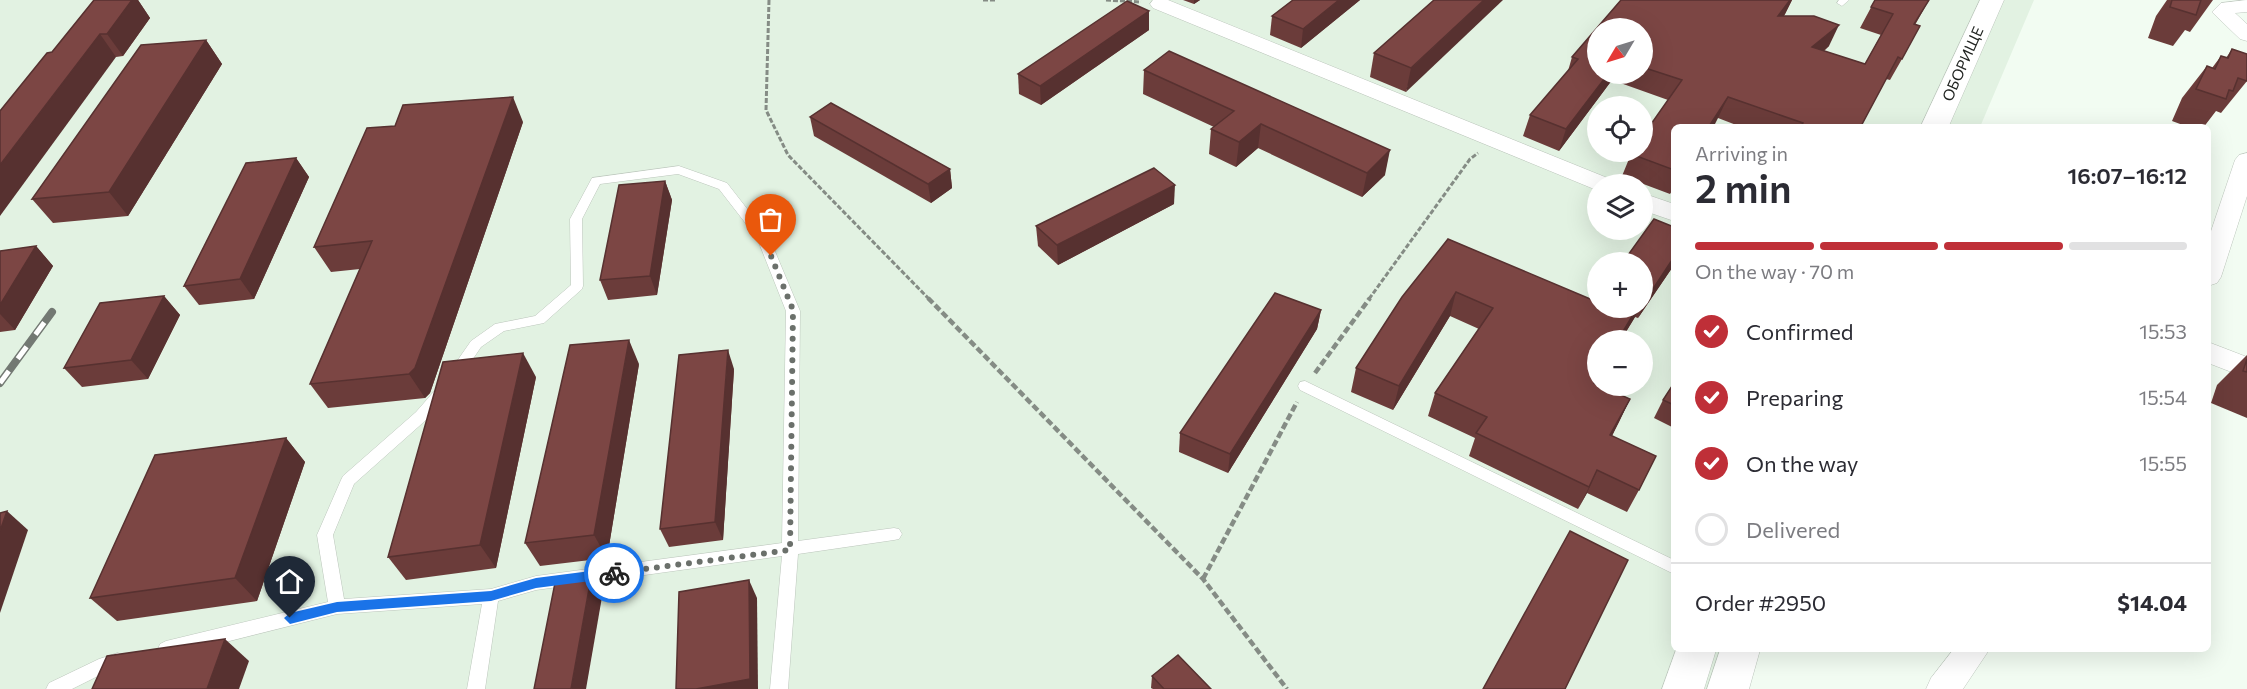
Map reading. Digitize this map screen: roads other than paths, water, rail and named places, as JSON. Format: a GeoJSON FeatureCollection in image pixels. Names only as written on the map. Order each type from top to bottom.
{"type":"FeatureCollection","features":[{"type":"Feature","properties":{"kind":"main road","name":"ОБОРИЩЕ"},"geometry":{"type":"LineString","coordinates":[[1936,124],[1992,0]]}},
{"type":"Feature","properties":{"kind":"main road","name":"ОБОРИЩЕ"},"geometry":{"type":"LineString","coordinates":[[1960,124],[2014,0]]}},
{"type":"Feature","properties":{"kind":"main road"},"geometry":{"type":"LineString","coordinates":[[1683,689],[1695,652]]}},
{"type":"Feature","properties":{"kind":"main road"},"geometry":{"type":"LineString","coordinates":[[1728,689],[1739,652]]}},
{"type":"Feature","properties":{"kind":"street"},"geometry":{"type":"LineString","coordinates":[[1160,4],[1587,178]]}},
{"type":"Feature","properties":{"kind":"street"},"geometry":{"type":"LineString","coordinates":[[2213,8],[2247,6]]}},
{"type":"Feature","properties":{"kind":"street"},"geometry":{"type":"LineString","coordinates":[[2213,8],[2247,24]]}},
{"type":"Feature","properties":{"kind":"street"},"geometry":{"type":"LineString","coordinates":[[2213,8],[2247,35]]}},
{"type":"Feature","properties":{"kind":"street"},"geometry":{"type":"LineString","coordinates":[[2211,268],[2247,160]]}},
{"type":"Feature","properties":{"kind":"street"},"geometry":{"type":"LineString","coordinates":[[1653,205],[1671,212]]}},
{"type":"Feature","properties":{"kind":"street"},"geometry":{"type":"LineString","coordinates":[[2211,353],[2247,368]]}},
{"type":"Feature","properties":{"kind":"street"},"geometry":{"type":"LineString","coordinates":[[1943,689],[1971,652]]}},
{"type":"Feature","properties":{"kind":"lane"},"geometry":{"type":"LineString","coordinates":[[337,607],[325,535],[348,480],[421,416],[445,389],[476,344],[500,327],[539,320],[577,286],[576,219],[596,181],[679,170],[723,186],[763,237],[793,310],[790,550],[779,689]]}},
{"type":"Feature","properties":{"kind":"lane"},"geometry":{"type":"LineString","coordinates":[[1305,386],[1671,566]]}},
{"type":"Feature","properties":{"kind":"lane"},"geometry":{"type":"LineString","coordinates":[[151,653],[337,607],[491,596],[536,583],[894,534]]}},
{"type":"Feature","properties":{"kind":"lane"},"geometry":{"type":"LineString","coordinates":[[476,689],[491,596]]}},
{"type":"Feature","properties":{"kind":"lane"},"geometry":{"type":"LineString","coordinates":[[55,689],[105,664],[128,658]]}},
{"type":"Feature","properties":{"kind":"railway"},"geometry":{"type":"LineString","coordinates":[[0,383],[52,312]]}}]}
